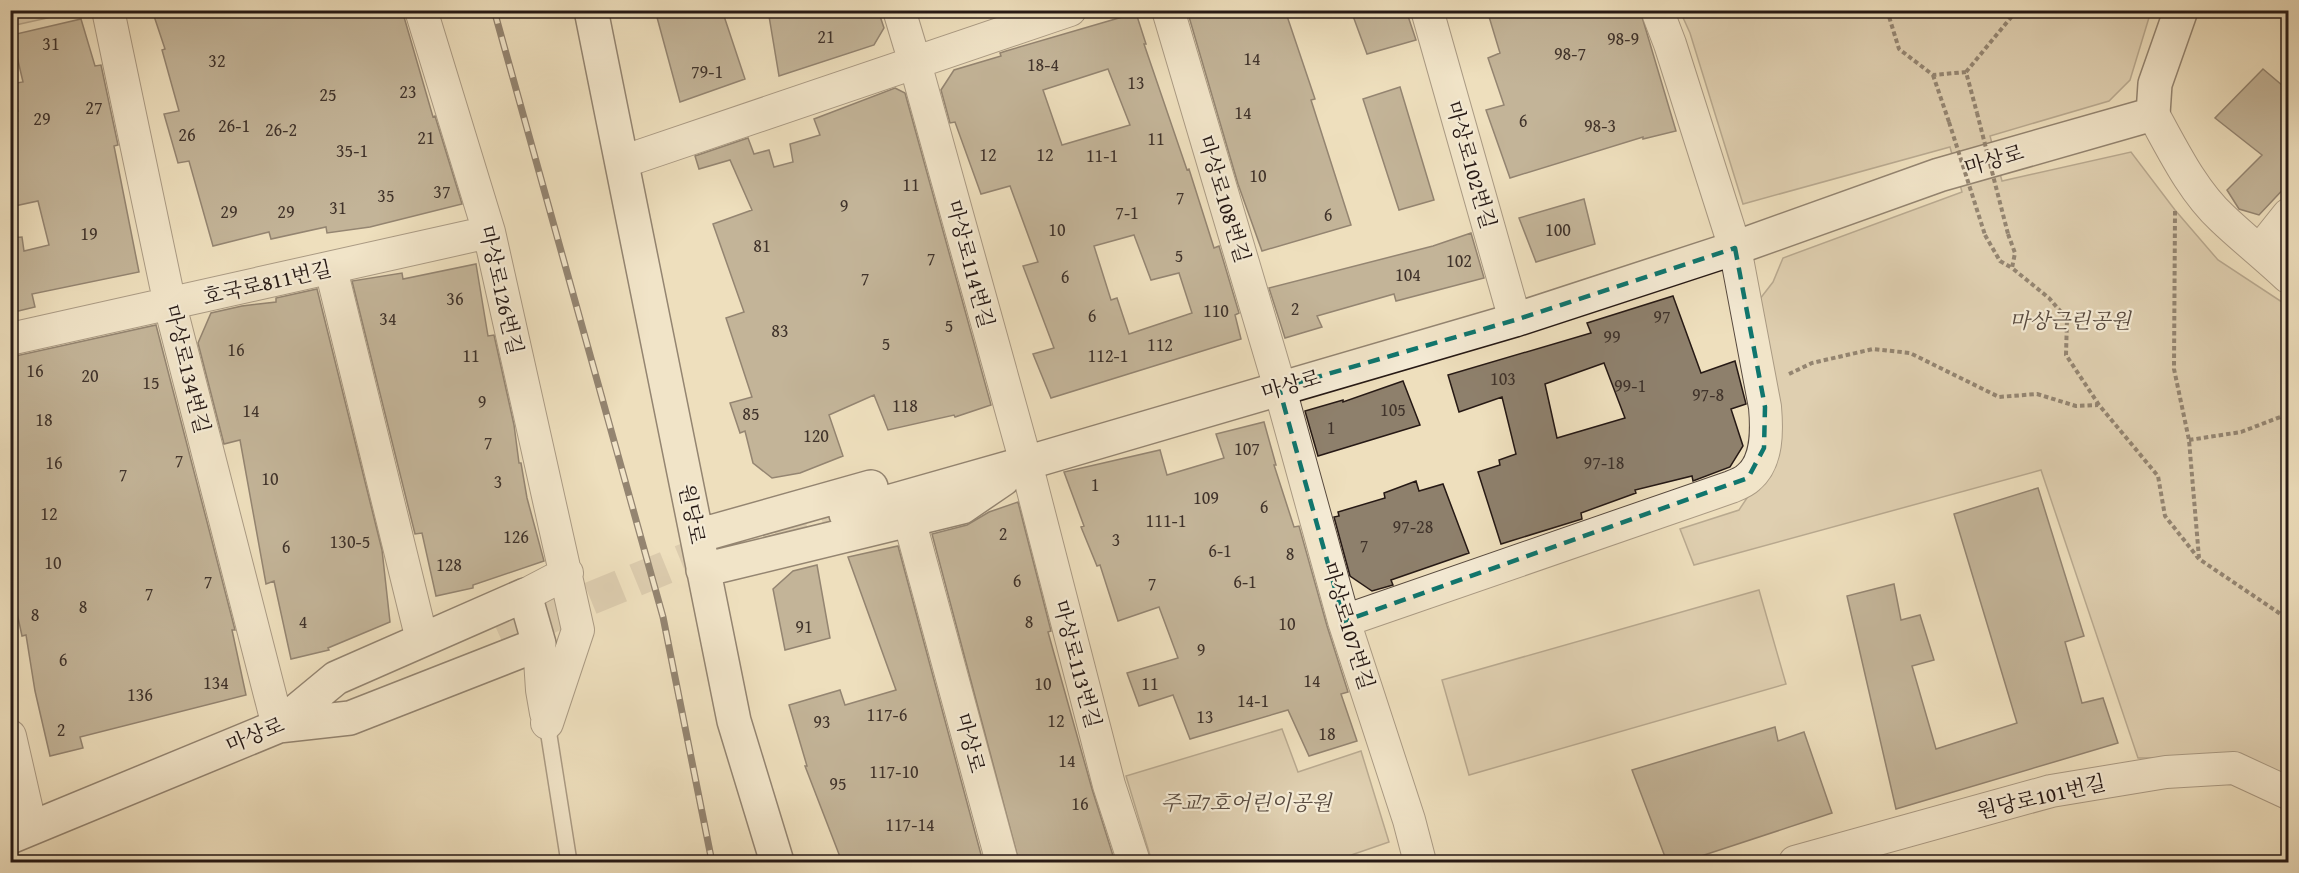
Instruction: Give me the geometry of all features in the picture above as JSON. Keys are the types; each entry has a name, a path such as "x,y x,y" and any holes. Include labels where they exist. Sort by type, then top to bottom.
{"street":[{"name":"마상로134번길","path":"108,10 170,305 278,726"},
{"name":"마상로126번길","path":"421,10 489,232 578,630 547,723"},
{"name":"원당로","path":"591,10 734,721 777,862"},
{"name":"마상로114번길","path":"899,10 1026,464"},
{"path":"622,162 1071,10"},
{"name":"마상로108번길","path":"1168,10 1279,388"},
{"name":"마상로102번길","path":"1427,10 1515,320"},
{"path":"1344,621 1731,487 1748,478 1758,465 1767,431 1765,407 1735,248 1657,10"},
{"path":"2181,10 2155,84 2153,114 2183,170 2221,217 2289,277"},
{"name":"마상로","path":"846,514 1026,464 1515,320 1735,248 1939,175 2153,114"},
{"path":"2260,250 2289,215"},
{"name":"호국로811번길","path":"10,339 489,232"},
{"path":"331,268 422,640"},
{"name":"마상로107번길","path":"1279,388 1344,621 1409,820 1420,862"},
{"path":"703,570 962,507 1026,464"},
{"path":"697,536 951,465 1026,464"},
{"name":"마상로113번길","path":"1026,464 1109,785 1134,862"},
{"name":"마상로","path":"909,519 1002,862"},
{"path":"278,726 336,678 525,595 567,573"},
{"path":"525,595 540,644 542,690 547,723"},
{"name":"마상로","path":"21,832 278,726 501,639"},
{"path":"278,726 350,718 540,644"},
{"path":"10,736 21,832"},
{"name":"원당로101번길","path":"1795,862 2051,791 2166,772 2234,768 2289,793"}],"lane":[{"path":"547,723 569,862"}],"path":[{"path":"1887,10 1899,49 1933,75 1985,235 2000,261 2049,298 2067,319 2066,355 2099,405 2158,476 2165,516 2199,559 2289,619"},
{"path":"1933,75 1966,72 2017,10"},
{"path":"1966,72 2015,253 2012,268"},
{"path":"2175,210 2174,369 2188,440 2199,559"},
{"path":"1787,383 1789,374 1812,363 1873,349 1910,353 1999,397 2037,394 2076,406 2099,405"},
{"path":"2188,440 2241,432 2289,414"}],"highlighted area":[{"path":"1735,248 1765,407 1764,448 1748,478 1344,621 1279,388 1515,320"}],"green space":[{"path":"11,10 79,10 79,11 11,26"},
{"name":"마상근린공원","path":"1680,11 2151,11 2130,80 2109,101 1990,136 2002,181 2131,152 2175,210 2218,260 2288,306 2288,776 2244,758 2138,758 2041,470 1694,565 1680,529 1739,510 1759,480 1756,304 1773,282 1783,258 1962,192 1950,147 1743,204 1690,33"},
{"path":"1759,590 1786,684 1469,775 1442,680"},
{"name":"주교7호어린이공원","path":"1282,729 1298,772 1361,751 1389,842 1331,862 1152,862 1126,776"}],"building":[{"path":"152,10 274,10 274,17 310,10 402,10 433,117 435,116 462,204 370,227 327,233 326,227 271,239 269,232 213,246 189,161 178,163 164,114 179,111 162,50 165,49"},
{"path":"655,10 722,10 745,79 680,102"},
{"path":"768,10 878,10 884,28 874,45 779,76"},
{"path":"1187,10 1285,10 1315,99 1311,100 1351,225 1262,251 1238,184"},
{"path":"1370,10 1406,10 1416,40 1367,54 1353,16"},
{"path":"1487,10 1640,10 1676,131 1643,139 1643,137 1510,178 1486,110 1504,105 1488,58 1500,53"},
{"path":"1136,13 1146,44 1144,44 1187,170 1189,169 1214,248 1219,246 1239,313 1235,315 1241,339 1051,398 1033,354 1054,348 1023,266 1038,262 1010,186 981,194 955,122 950,123 941,90 954,70 1001,56 1000,53","holes":["1108,69 1130,125 1062,145 1043,90","1134,235 1151,280 1179,273 1192,313 1129,334 1117,298 1111,300 1094,246"]},
{"path":"81,19 95,66 101,65 118,145 114,146 139,272 32,294 35,307 10,313 10,238 22,237 24,251 49,245 38,201 10,207 10,112 18,111 10,84 23,82 12,35"},
{"path":"2263,69 2289,91 2289,183 2259,215 2239,209 2227,190 2262,155 2215,118"},
{"path":"1400,87 1434,200 1399,210 1363,99"},
{"path":"895,88 905,93 991,405 955,417 954,415 888,430 874,395 829,415 843,456 800,473 772,478 753,463 745,431 740,433 730,403 752,397 726,318 744,312 713,224 752,210 730,160 699,169 695,156 748,138 754,154 769,150 774,167 793,162 790,144 820,135 814,119"},
{"path":"1584,199 1595,244 1536,262 1519,218"},
{"path":"1471,233 1484,278 1396,301 1394,294 1317,316 1322,327 1285,338 1269,288 1433,246"},
{"path":"476,264 488,336 494,335 514,425 519,463 521,463 527,498 544,561 473,585 473,588 436,596 422,533 415,534 352,281 402,273 403,279"},
{"path":"317,289 382,550 390,622 328,648 329,650 291,659 274,581 266,584 240,440 224,444 198,343 211,313 276,302 276,298"},
{"path":"1673,296 1701,373 1735,361 1746,404 1731,409 1743,446 1730,467 1693,481 1692,476 1635,490 1636,493 1581,513 1582,519 1501,544 1478,472 1500,465 1499,460 1516,454 1502,397 1459,412 1448,375 1591,333 1587,323","holes":["1604,363 1625,418 1557,438 1545,384"]},
{"path":"156,325 235,630 232,630 246,695 80,737 83,748 50,756 35,691 26,635 22,636 10,581 10,381 15,380 11,357"},
{"path":"1403,381 1420,425 1318,456 1305,411 1343,400 1343,402"},
{"path":"1264,422 1276,465 1274,465 1294,527 1299,526 1348,692 1341,694 1357,741 1309,756 1288,710 1190,739 1173,695 1139,706 1127,673 1178,658 1159,607 1118,621 1100,565 1097,566 1081,527 1084,526 1064,472 1160,450 1167,475 1224,458 1216,434"},
{"path":"1416,481 1419,491 1443,484 1469,553 1391,580 1393,585 1372,591 1350,576 1334,517 1339,516 1338,512 1385,498 1384,493"},
{"path":"2038,488 2084,636 2065,642 2082,703 2103,698 2118,743 1896,809 1847,596 1894,584 1901,620 1920,615 1934,660 1912,666 1936,749 2017,723 1954,514"},
{"path":"1018,502 1051,631 1048,632 1115,862 1019,862 932,534 967,525 989,512"},
{"path":"898,546 983,862 842,862 805,766 807,766 789,705 840,690 845,705 896,690 848,557"},
{"path":"817,565 830,638 785,650 773,589 793,571"},
{"path":"1775,727 1778,741 1804,732 1832,813 1683,862 1667,862 1632,770"}],"tunnel":[{"path":"501,639 589,599 692,557 846,514"}],"railway":[{"path":"494,10 663,617 712,862"}]}
